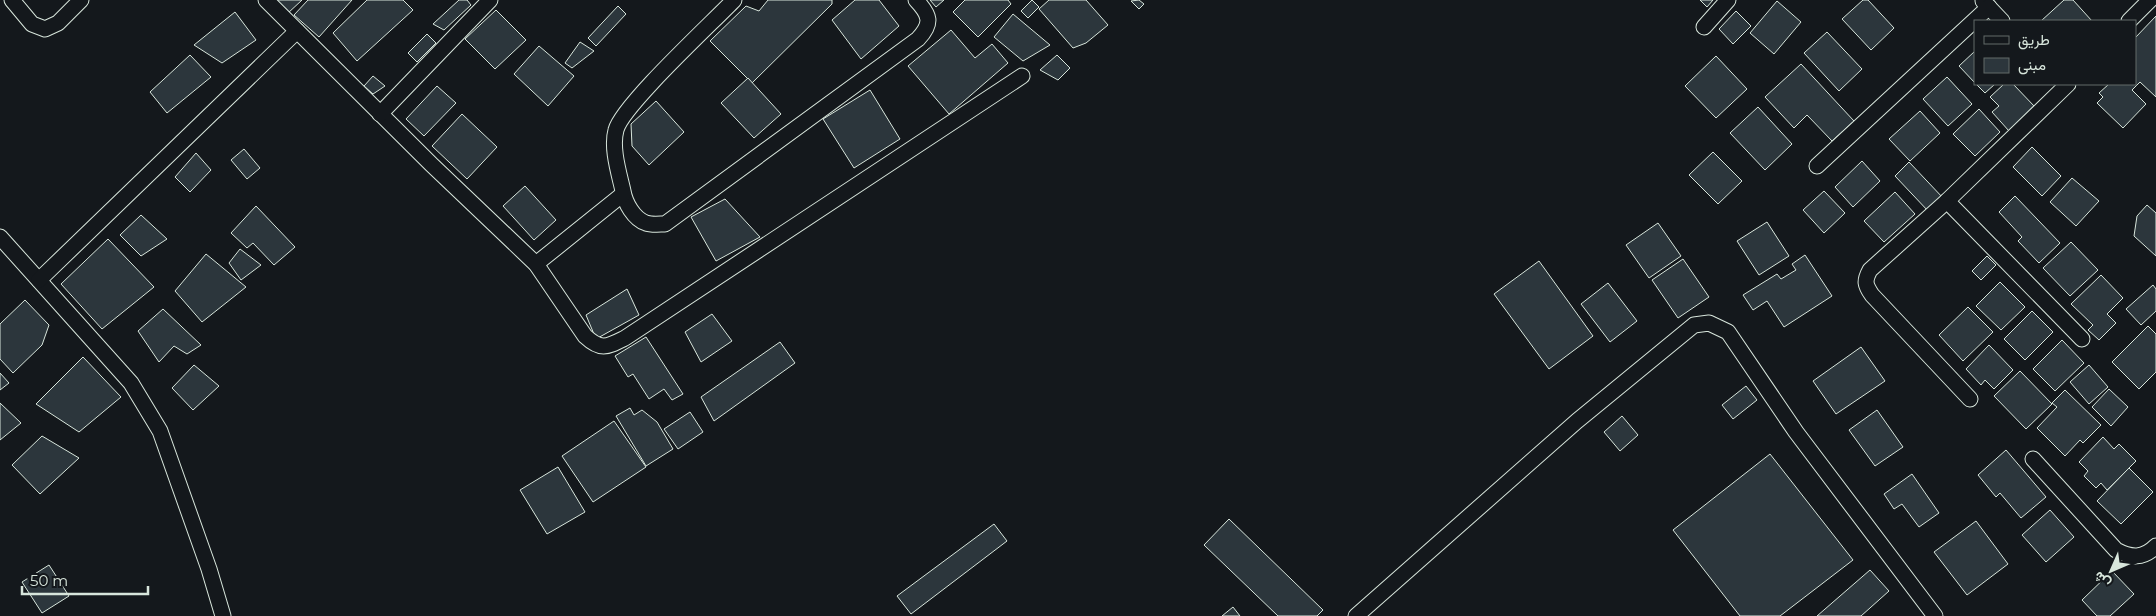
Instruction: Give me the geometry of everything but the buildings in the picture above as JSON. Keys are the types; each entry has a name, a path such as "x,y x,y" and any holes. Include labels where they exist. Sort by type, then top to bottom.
{"street":[{"path":"12,0 32,24 45,29 58,23 81,0"},
{"path":"266,0 380,114 536,264 585,336 594,345 603,347 611,344 1022,76"},
{"path":"380,114 490,0"},
{"path":"734,0 622,117 616,130 615,145 623,194 632,213 647,224 666,224 918,39 927,30 929,20 926,10 916,0"},
{"path":"1704,27 1728,0"},
{"path":"2130,20 2150,0"},
{"path":"1817,166 1985,4 2001,20"},
{"path":"38,280 297,31"},
{"path":"1970,399 1872,295 1866,286 1865,279 1870,270 1947,201 2066,85"},
{"path":"536,264 623,194"},
{"path":"1947,201 2082,339"},
{"path":"0,237 131,383 160,431 209,569 223,616"},
{"path":"1356,616 1585,415 1694,325 1709,323 1728,332 1796,432 1935,616"},
{"path":"2034,459 2116,550 2129,557 2148,555 2156,546"}]}
